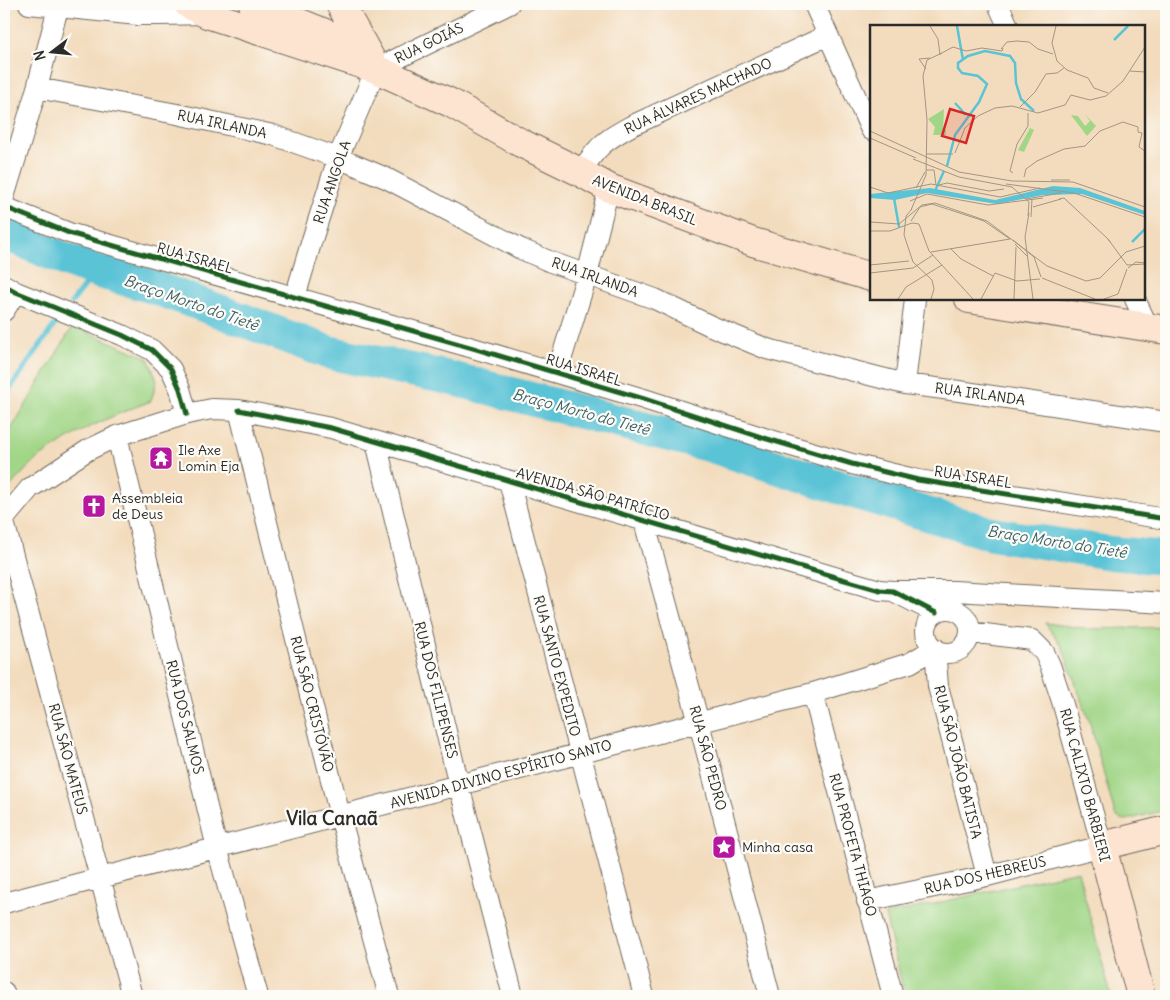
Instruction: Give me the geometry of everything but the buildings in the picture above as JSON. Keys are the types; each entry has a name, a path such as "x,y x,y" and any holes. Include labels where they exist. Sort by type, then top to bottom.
{"main road":[{"name":"AVENIDA BRASIL","path":"253,4 334,37 376,69"},
{"path":"312,27 330,21 337,15 341,5"},
{"path":"341,5 376,69"},
{"name":"AVENIDA BRASIL","path":"198,9 376,69 451,104 521,143 609,188 753,242 870,277"},
{"path":"975,300 1157,328"},
{"path":"1102,846 1166,830"},
{"name":"RUA CALIXTO BARBIERI","path":"1102,846 1141,996"}],"street":[{"path":"29,4 59,5 138,15 160,15 198,9"},
{"name":"RUA GOIÁS","path":"376,69 509,4"},
{"path":"814,4 870,128"},
{"path":"998,4 1008,25"},
{"path":"4,196 11,146 37,88 59,5"},
{"name":"RUA ÁLVARES MACHADO","path":"580,172 604,144 631,126 828,36"},
{"name":"RUA ANGOLA","path":"295,298 338,158 376,69"},
{"name":"RUA IRLANDA","path":"37,88 177,114 273,135 338,158 386,178 521,249 551,262 655,299 711,326 768,350 905,384 1166,422"},
{"path":"557,374 587,275 609,188"},
{"name":"RUA ISRAEL","path":"4,207 69,233 464,346 862,466 918,480 1166,518"},
{"path":"4,312 10,288 122,335 152,350 171,369 180,389 186,414"},
{"path":"905,384 915,300"},
{"path":"1136,300 1157,328"},
{"name":"AVENIDA SÃO PATRÍCIO","path":"4,521 30,488 88,450 117,436 186,414 212,410 239,410 331,428 880,590 893,591 936,613"},
{"name":"RUA SÃO CRISTÓVÃO","path":"239,410 340,816 389,996"},
{"name":"RUA DOS SALMOS","path":"117,436 217,848 258,996"},
{"name":"RUA DOS FILIPENSES","path":"376,442 459,785 514,996"},
{"name":"RUA SANTO EXPEDITO","path":"509,481 644,996"},
{"name":"RUA SÃO MATEUS","path":"4,521 132,996"},
{"name":"RUA SÃO PEDRO","path":"644,521 770,996"},
{"path":"893,591 954,590 1166,603"},
{"path":"949,609 963,615 968,621 970,632 967,643 962,649 948,653 941,652 930,643 926,630 928,623 936,613 949,609"},
{"name":"RUA CALIXTO BARBIERI","path":"970,632 1032,640 1044,652 1062,701 1102,846"},
{"name":"AVENIDA DIVINO ESPÍRITO SANTO","path":"4,903 813,694 910,663 935,648"},
{"name":"RUA SÃO JOÃO BATISTA","path":"935,648 938,686 987,876"},
{"name":"RUA PROFETA THIAGO","path":"813,694 893,996"},
{"name":"RUA DOS HEBREUS","path":"867,901 987,876 1102,846"},
{"path":"4,992 5,996"}],"green space":[{"path":"73,326 148,358 157,380 151,401 106,419 63,442 36,460 4,493 4,441"},
{"path":"1045,623 1091,629 1166,627 1166,810 1126,820 1120,819 1115,815 1090,723 1062,646"},
{"path":"1078,871 1111,996 905,996 885,915"}],"waterway":[{"name":"Braço Morto do Tietê","path":"4,233 71,262 147,285 327,352 454,379 712,446 992,534 1110,553 1166,558"},
{"path":"72,302 96,271"},
{"path":"4,397 56,323"}],"cycle path":[{"path":"4,207 69,233 473,348 852,464 918,480 1166,519"},
{"path":"4,285 16,292 122,335 152,350 171,369 180,389 187,414"},
{"path":"239,410 331,428 845,580 880,590 893,591 936,613"}],"place":[{"name":"Ile Axe Lomin Eja","path":"161,458"},
{"name":"Assembleia de Deus","path":"94,506"},
{"name":"Minha casa","path":"724,847"}],"district":[{"name":"Vila Canaã","path":"332,818"}]}
